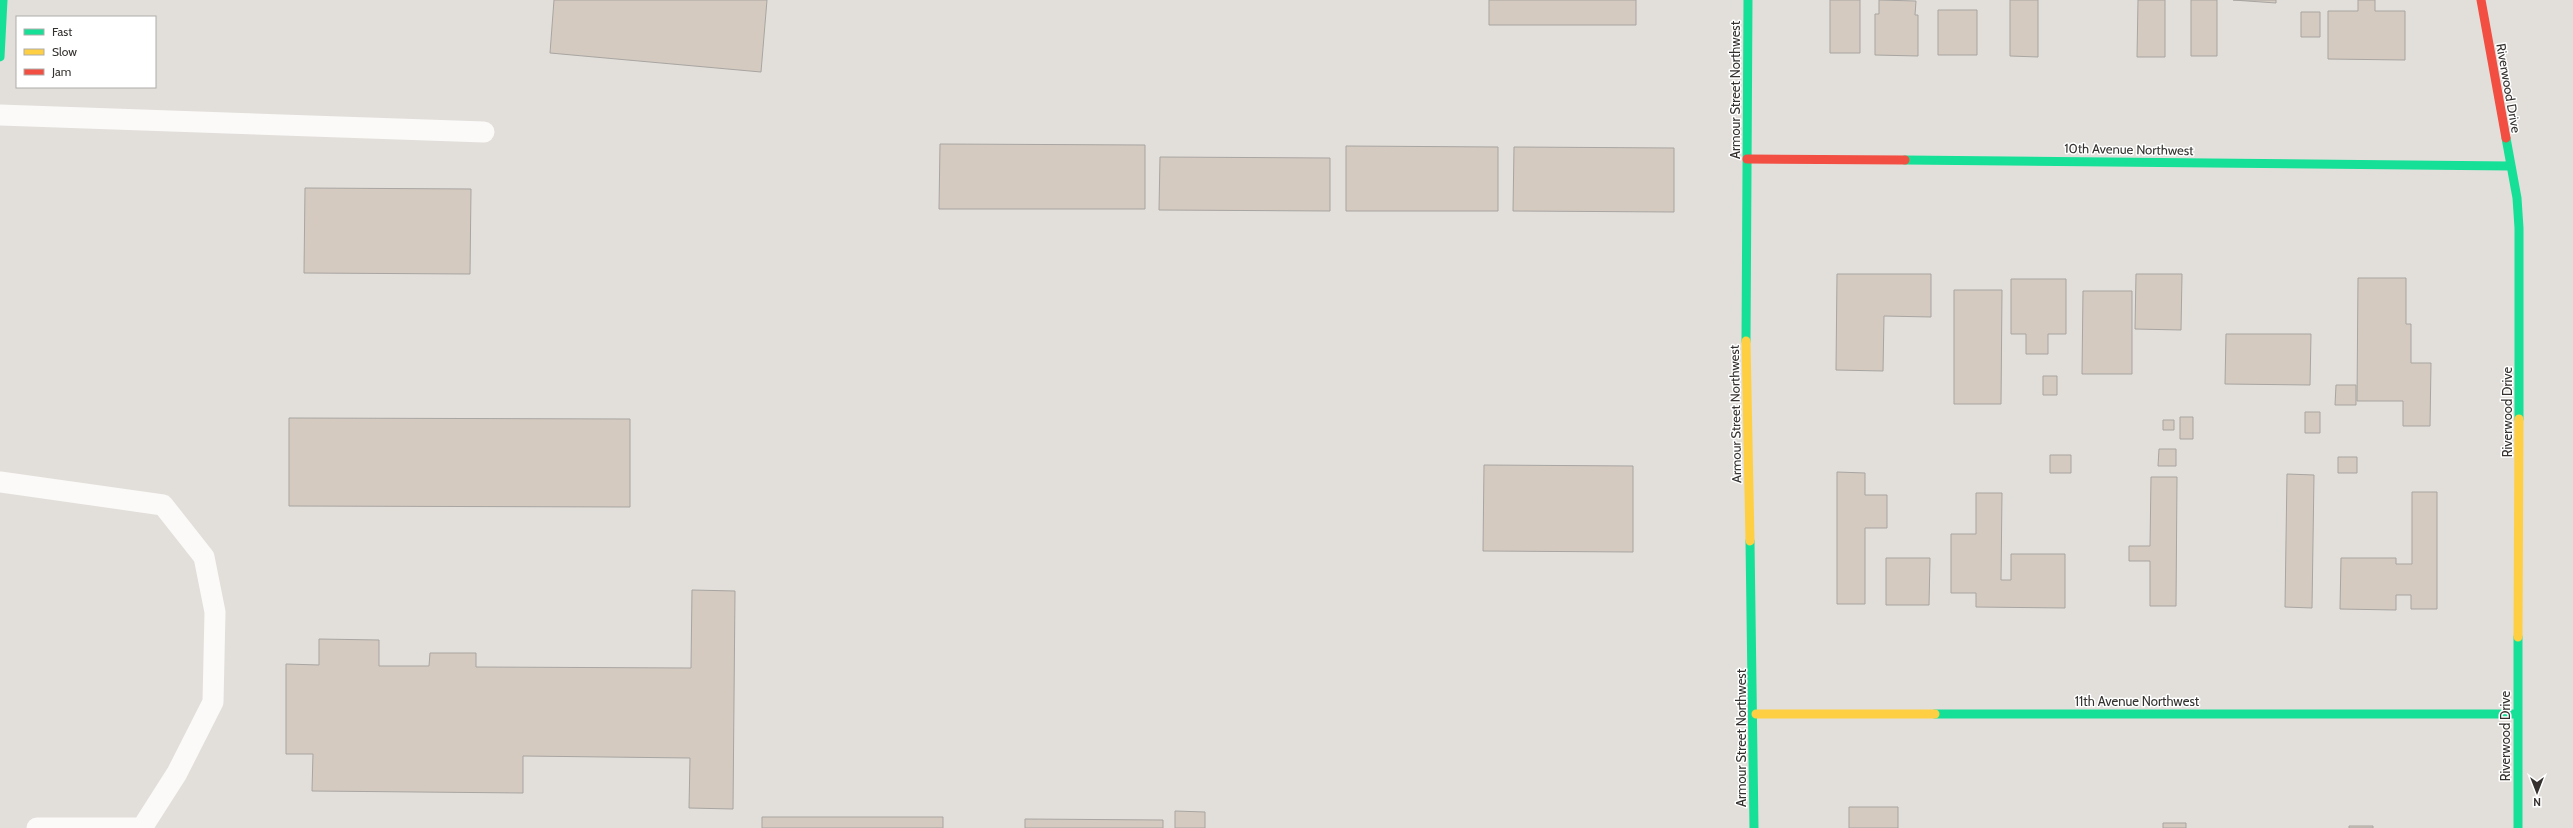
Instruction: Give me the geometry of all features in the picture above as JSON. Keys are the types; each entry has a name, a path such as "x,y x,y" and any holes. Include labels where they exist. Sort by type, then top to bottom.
{"street":[{"path":"0,57 3,0"},
{"name":"Armour Street Northwest","path":"1748,0 1750,93 1747,159 1746,370 1756,714 1754,828"},
{"name":"Riverwood Drive","path":"2481,0 2517,198 2519,228 2518,828"},
{"name":"10th Avenue Northwest","path":"1747,159 2510,166"},
{"name":"11th Avenue Northwest","path":"1756,714 2518,714"}],"lane":[{"path":"0,114 484,132"},
{"path":"0,482 163,505 204,557 215,612 213,702 177,773 142,828 37,828"}],"building":[{"path":"554,0 767,0 761,72 550,53"},
{"path":"1489,0 1636,0 1636,25 1489,25"},
{"path":"1830,0 1860,0 1860,53 1830,53"},
{"path":"1879,0 1916,1 1915,15 1918,15 1918,56 1875,55 1875,14 1879,14"},
{"path":"2010,0 2038,0 2038,57 2010,56"},
{"path":"2138,0 2165,0 2165,57 2137,57"},
{"path":"2191,0 2217,0 2217,56 2191,56"},
{"path":"2233,0 2276,0 2276,3"},
{"path":"2358,0 2375,0 2375,11 2405,11 2405,60 2328,59 2328,11 2358,11"},
{"path":"1938,10 1977,10 1977,55 1938,55"},
{"path":"2301,12 2320,12 2320,37 2301,37"},
{"path":"940,144 1145,145 1145,209 939,209"},
{"path":"1346,146 1498,147 1498,211 1346,211"},
{"path":"1514,147 1674,148 1674,212 1513,211"},
{"path":"1160,157 1330,158 1330,211 1159,210"},
{"path":"305,188 471,189 470,274 304,273"},
{"path":"1837,274 1931,274 1931,317 1884,316 1883,371 1836,370"},
{"path":"2136,274 2182,274 2181,330 2135,329"},
{"path":"2358,278 2406,278 2406,324 2411,324 2411,363 2431,363 2430,426 2403,426 2403,401 2357,401"},
{"path":"2011,279 2066,279 2066,334 2048,334 2048,354 2026,354 2026,334 2011,334"},
{"path":"1954,290 2002,290 2001,404 1954,404"},
{"path":"2083,291 2132,291 2132,374 2082,374"},
{"path":"2226,334 2311,334 2310,385 2225,384"},
{"path":"2043,376 2057,376 2057,395 2043,395"},
{"path":"2336,385 2356,385 2356,405 2335,405"},
{"path":"2305,412 2320,412 2320,433 2305,433"},
{"path":"2180,417 2193,417 2193,439 2180,439"},
{"path":"289,418 630,419 630,507 289,506"},
{"path":"2163,420 2174,420 2174,430 2163,430"},
{"path":"2159,449 2176,449 2176,466 2158,466"},
{"path":"2050,455 2071,455 2071,473 2050,473"},
{"path":"2338,457 2357,457 2357,473 2338,473"},
{"path":"1484,465 1633,466 1633,552 1483,551"},
{"path":"1837,472 1865,473 1865,495 1887,495 1887,528 1865,528 1865,604 1837,604"},
{"path":"2287,474 2314,475 2312,608 2285,607"},
{"path":"2151,477 2177,477 2176,606 2150,606 2150,561 2129,561 2129,546 2150,546"},
{"path":"2412,492 2437,492 2437,609 2411,609 2411,595 2396,595 2396,610 2340,609 2341,558 2396,558 2396,564 2412,564"},
{"path":"1976,493 2002,493 2001,580 2011,580 2011,554 2065,554 2065,608 1976,607 1976,593 1951,593 1951,534 1976,534"},
{"path":"1886,558 1930,558 1929,605 1886,605"},
{"path":"692,590 735,591 733,809 689,808 690,758 523,756 523,793 312,791 313,754 286,754 286,664 319,665 319,639 379,640 379,666 429,666 430,653 476,653 476,667 691,668"},
{"path":"1849,807 1898,807 1898,828 1849,828"},
{"path":"1175,811 1205,812 1205,828 1175,828"},
{"path":"762,817 943,817 943,828 762,828"},
{"path":"1025,819 1163,820 1163,828 1025,828"},
{"path":"2163,823 2186,823 2186,828 2163,828"},
{"path":"2349,826 2373,826 2373,828 2349,828"}],"traffic: fast":[{"path":"0,57 3,0"},
{"path":"1746,341 1748,0"},
{"path":"2506,138 2517,198 2519,228 2519,419"},
{"path":"1905,160 2510,166"},
{"path":"1750,541 1754,828"},
{"path":"2518,637 2518,828"},
{"path":"1935,714 2518,714"}],"traffic: slow":[{"path":"1746,341 1750,541"},
{"path":"2518,637 2519,419"},
{"path":"1756,714 1935,714"}],"traffic: jam":[{"path":"2481,0 2506,138"},
{"path":"1747,159 1905,160"}]}
